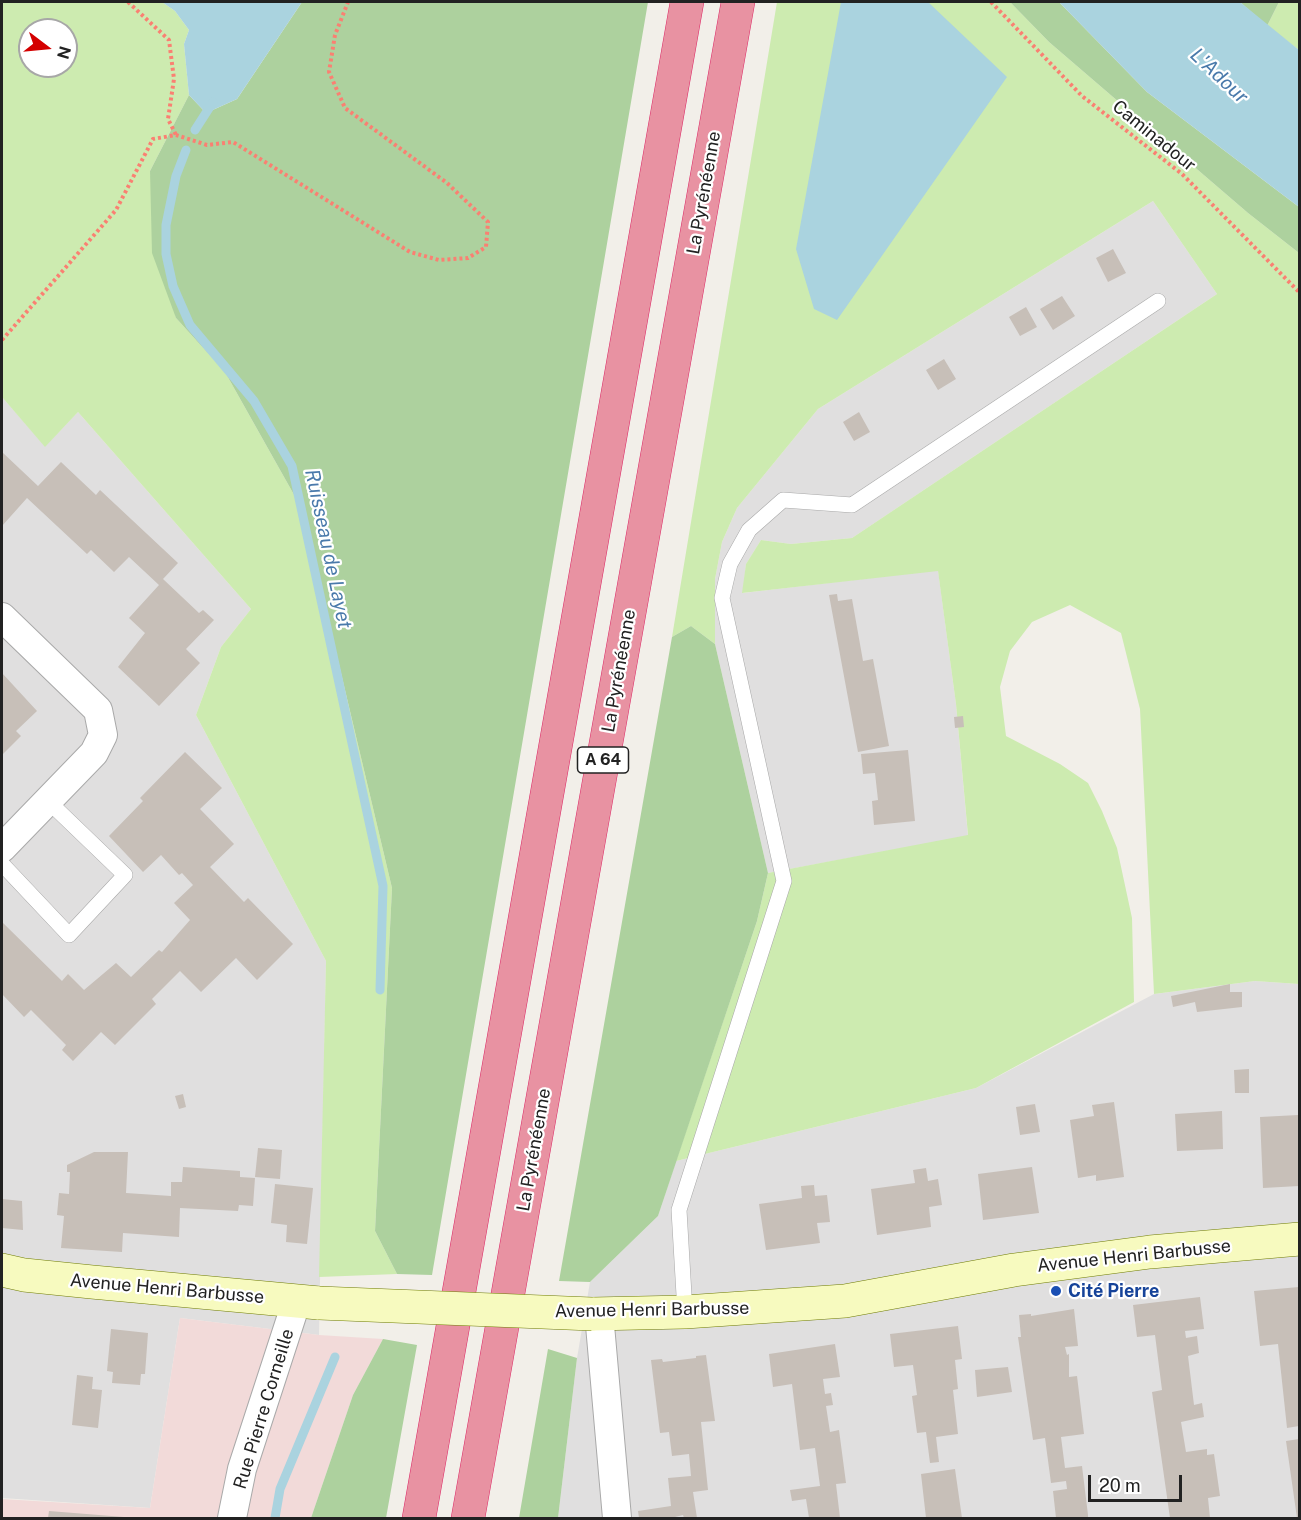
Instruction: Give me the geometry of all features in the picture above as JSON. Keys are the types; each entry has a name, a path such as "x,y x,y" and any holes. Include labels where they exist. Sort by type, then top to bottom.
{"highway":[{"name":"A 64","path":"419,1518 687,2"},
{"name":"La Pyrénéenne","path":"468,1518 738,2"}],"main road":[{"name":"Avenue Henri Barbusse","path":"2,1270 92,1282 308,1302 595,1314 685,1312 844,1301 1014,1270 1150,1252 1299,1239"}],"street":[{"path":"2,617 98,710 103,735 94,753 2,848"},
{"name":"Rue Pierre Corneille","path":"232,1518 242,1469 308,1302"},
{"path":"595,1314 618,1518"}],"lane":[{"path":"685,1312 679,1210 784,881 722,598 730,564 749,530 783,500 852,505 1158,301"},
{"path":"2,864 69,935 125,875 48,801"}],"path":[{"path":"128,2 169,40 174,79 168,119 176,135"},
{"path":"2,340 116,210 153,139 176,135 207,145 233,142 410,252 439,260 468,258 486,247 488,222 447,183 345,108 329,72 335,35 348,2"},
{"name":"Caminadour","path":"991,2 1082,96 1182,174 1299,293"}],"shaded area":[{"path":"1153,201 1217,294 852,538 791,544 761,540 746,564 743,593 938,570 956,704 968,836 768,873 715,644 715,579 722,542 737,508 818,409"},
{"path":"2,397 45,446 78,412 251,609 221,647 196,715 326,961 319,1335 180,1318 150,1508 2,1498"},
{"path":"1255,981 1299,984 1299,1518 558,1518 577,1358 590,1282 658,1216 676,1161 976,1088 1154,994"},
{"path":"180,1318 319,1335 383,1339 353,1395 311,1518 2,1518 2,1499 150,1508"}],"green space":[{"path":"2,2 162,2 175,11 189,30 184,44 189,95 150,171 176,318 225,372 302,509 392,888 375,1231 397,1274 319,1277 326,961 196,715 221,647 251,609 78,412 45,447 2,397"},
{"path":"302,2 648,2 432,1275 397,1274 375,1231 392,888 302,509 225,372 176,318 152,253 150,171 189,95 206,113 237,99"},
{"path":"777,2 1010,2 1049,42 1248,213 1299,253 1299,984 1255,981 1154,994 1140,709 1121,633 1070,605 1032,622 1010,651 1000,687 1006,736 1060,764 1088,783 1102,811 1117,848 1132,918 1134,1002 976,1088 676,1161 757,921 768,873 968,835 956,704 938,571 742,593 746,564 761,540 791,544 852,538 1217,294 1153,201 818,409 737,508 722,542 715,579 715,644 691,626 672,637"},
{"path":"1010,2 1059,2 1147,92 1299,207 1299,253 1248,213 1049,42"},
{"path":"1240,2 1279,2 1267,26"},
{"path":"1279,2 1299,2 1299,50 1267,26"},
{"path":"691,626 715,644 768,873 757,921 658,1216 590,1282 559,1281 672,637"},
{"path":"383,1339 417,1345 386,1518 311,1518 353,1395"},
{"path":"548,1349 577,1358 558,1518 519,1518"}],"water":[{"path":"162,2 302,2 237,99 206,113 189,95 184,44 189,30 175,11"},
{"path":"841,2 928,2 1007,77 837,320 814,309 796,249"},
{"name":"L'Adour","path":"1059,2 1240,2 1299,50 1299,207 1147,92"}],"building":[{"path":"1113,249 1126,273 1108,282 1096,258"},
{"path":"1062,296 1075,316 1053,330 1040,309"},
{"path":"1026,307 1037,327 1020,336 1009,317"},
{"path":"944,359 956,379 938,390 926,370"},
{"path":"859,412 870,432 854,441 843,422"},
{"path":"2,452 38,486 61,462 96,495 100,490 178,563 163,579 199,613 203,610 214,620 186,649 200,663 159,706 118,667 145,633 129,618 159,585 129,557 114,572 91,550 87,554 27,498 2,526"},
{"path":"837,594 838,601 852,599 863,661 873,659 889,746 858,752 829,595"},
{"path":"2,673 37,711 16,731 21,736 2,755"},
{"path":"963,716 964,727 955,728 954,717"},
{"path":"908,750 915,821 874,825 872,801 878,800 875,773 863,774 861,754"},
{"path":"185,752 222,788 200,809 234,844 210,867 244,902 248,898 293,944 257,980 236,958 201,992 180,971 152,999 156,1004 115,1045 101,1032 73,1061 62,1050 66,1045 31,1010 24,1017 2,994 2,922 62,981 68,974 84,990 116,963 131,977 159,950 162,952 190,920 174,903 193,885 182,873 179,875 161,855 143,872 109,836 143,801 140,798"},
{"path":"1230,984 1230,992 1242,992 1242,1007 1197,1012 1195,1002 1173,1007 1171,996"},
{"path":"1249,1069 1249,1093 1235,1093 1234,1070"},
{"path":"183,1094 186,1107 179,1109 175,1096"},
{"path":"1114,1102 1124,1177 1096,1181 1096,1175 1078,1178 1070,1120 1094,1116 1092,1105"},
{"path":"1035,1104 1040,1132 1020,1135 1016,1107"},
{"path":"1222,1111 1223,1149 1177,1151 1175,1114"},
{"path":"1298,1115 1299,1186 1263,1188 1260,1117"},
{"path":"258,1148 282,1150 280,1179 255,1177"},
{"path":"94,1152 128,1152 126,1193 171,1196 171,1182 182,1182 183,1167 240,1171 240,1177 255,1178 253,1206 239,1205 238,1211 180,1208 179,1237 123,1233 122,1252 61,1248 64,1216 57,1215 59,1193 69,1194 70,1172 67,1172 67,1165"},
{"path":"1032,1167 1039,1213 983,1220 978,1174"},
{"path":"926,1168 928,1181 938,1179 942,1205 929,1207 931,1227 877,1235 871,1189 915,1183 913,1170"},
{"path":"275,1184 313,1188 307,1244 286,1242 287,1225 271,1223"},
{"path":"814,1185 815,1196 827,1195 830,1222 817,1223 820,1243 766,1250 759,1204 802,1198 801,1186"},
{"path":"2,1199 22,1201 23,1230 2,1228"},
{"path":"1299,1287 1299,1426 1287,1428 1278,1344 1260,1346 1254,1291"},
{"path":"1200,1297 1204,1329 1185,1331 1186,1338 1197,1336 1199,1353 1188,1356 1194,1405 1202,1403 1204,1417 1181,1422 1186,1452 1207,1449 1207,1455 1214,1454 1220,1496 1208,1498 1210,1518 1170,1518 1152,1392 1162,1390 1155,1335 1137,1337 1133,1305"},
{"path":"1074,1309 1078,1346 1065,1347 1067,1355 1069,1354 1069,1377 1077,1376 1084,1434 1061,1437 1065,1468 1082,1466 1088,1518 1056,1518 1053,1491 1067,1489 1066,1481 1051,1483 1045,1438 1033,1440 1018,1337 1021,1337 1019,1315 1031,1314 1031,1316"},
{"path":"958,1326 962,1359 955,1360 958,1389 953,1390 958,1434 936,1437 939,1462 930,1463 926,1432 917,1433 912,1396 917,1395 913,1365 894,1367 890,1334"},
{"path":"111,1329 148,1333 145,1374 141,1374 140,1385 112,1383 113,1372 107,1371"},
{"path":"835,1344 840,1377 823,1379 825,1394 831,1393 833,1405 826,1406 830,1432 839,1430 846,1483 836,1484 840,1518 809,1518 806,1499 792,1501 790,1490 820,1486 815,1448 800,1450 792,1384 773,1387 769,1354"},
{"path":"706,1355 715,1421 701,1422 708,1490 693,1492 697,1518 684,1518 683,1515 671,1518 639,1518 638,1511 671,1506 668,1478 691,1476 689,1454 672,1456 669,1432 660,1433 651,1360 662,1359 663,1362"},
{"path":"1008,1367 1012,1392 977,1397 975,1370"},
{"path":"77,1375 93,1377 92,1389 102,1390 98,1428 72,1425"},
{"path":"1299,1439 1299,1518 1297,1518 1286,1441"},
{"path":"955,1469 962,1518 926,1518 921,1474"},
{"path":"49,1511 124,1517 124,1518 48,1518"}],"waterway":[{"name":"Ruisseau de Layet","path":"195,130 213,102"},
{"name":"Ruisseau de Layet","path":"186,150 176,176 166,225 166,254 173,286 190,325 254,401 292,466 383,886 380,990"},
{"name":"Ruisseau de Layet","path":"275,1518 280,1489 335,1357"}],"place":[{"name":"Cité Pierre","path":"1056,1291"}]}
